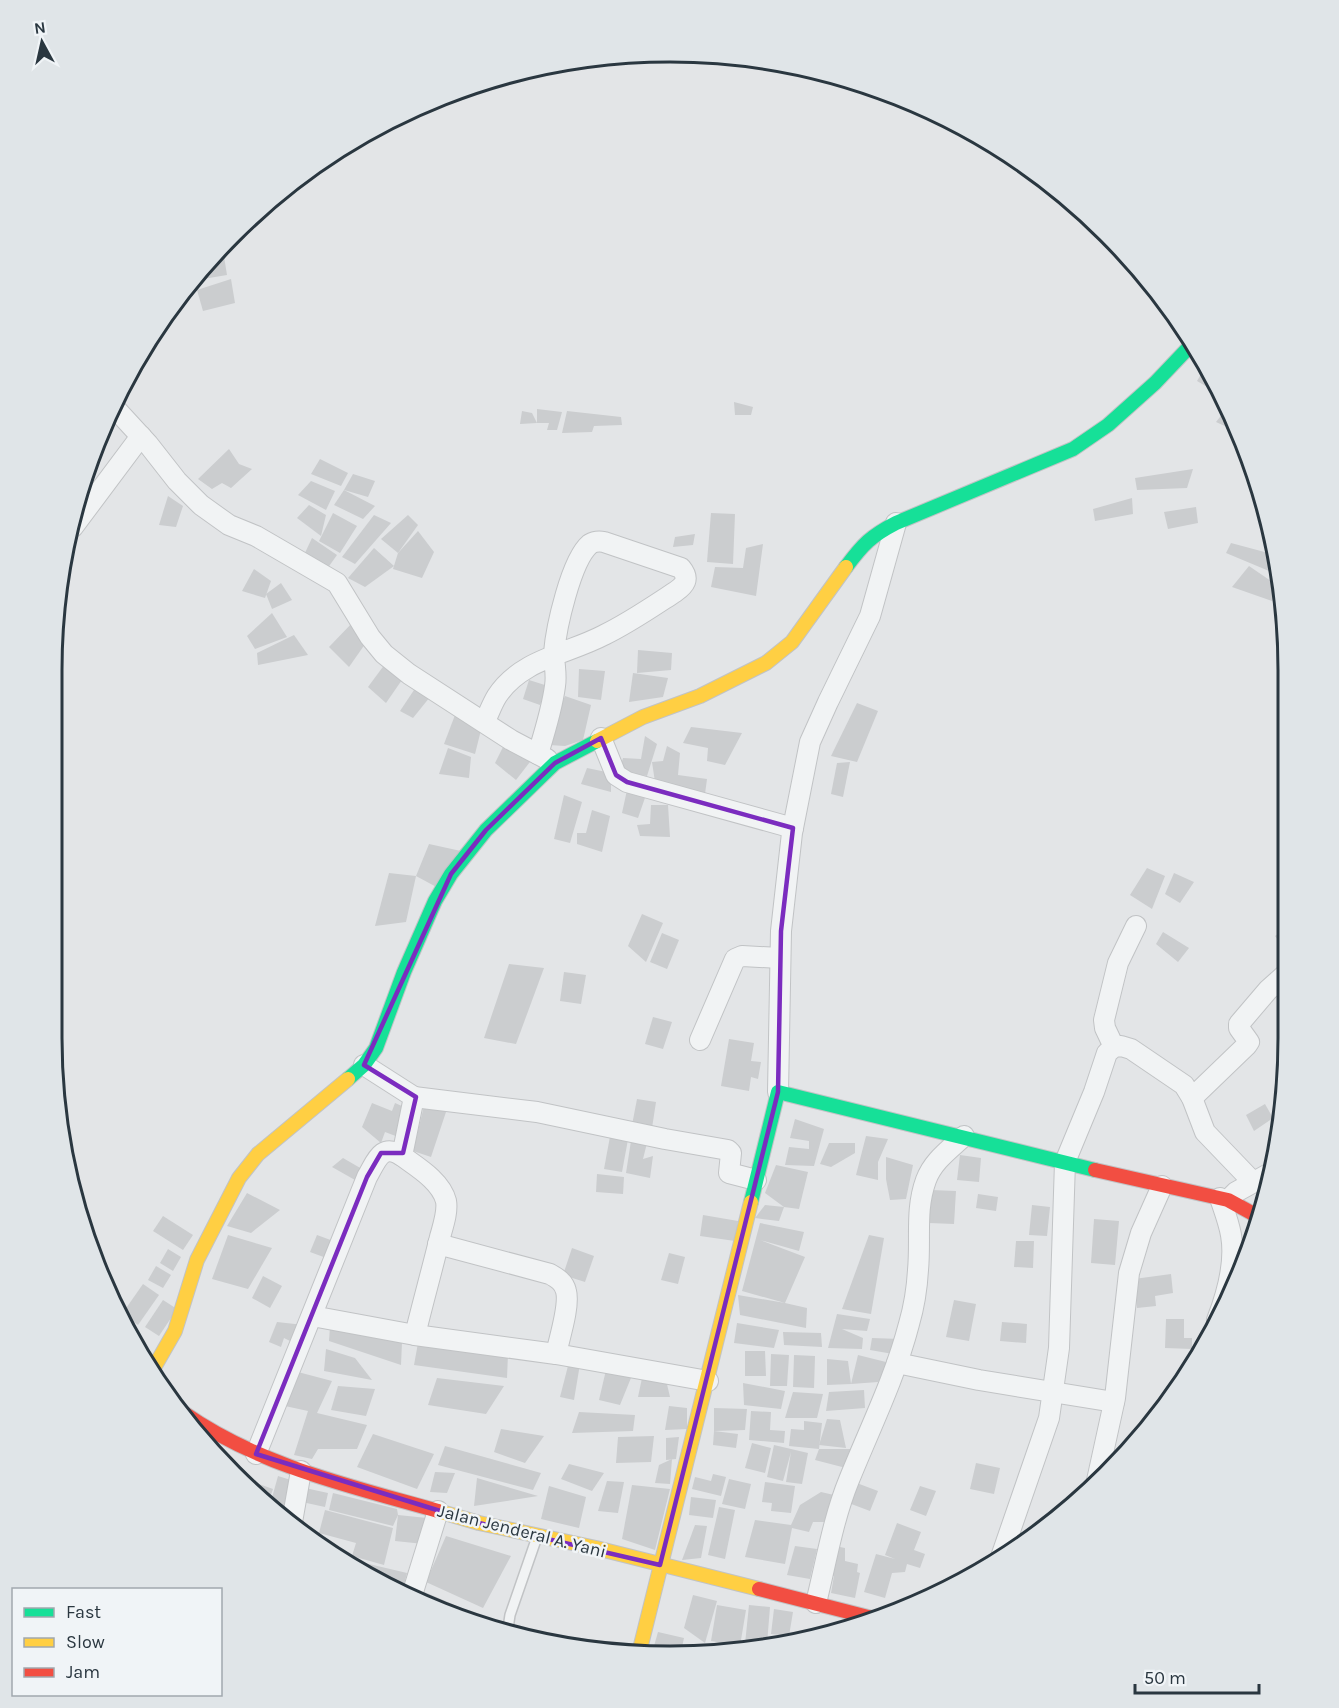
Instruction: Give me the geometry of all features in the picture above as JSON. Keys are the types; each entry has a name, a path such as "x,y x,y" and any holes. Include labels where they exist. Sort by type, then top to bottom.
{"main road":[{"path":"156,1364 175,1331 201,1250 239,1178 258,1154 364,1065 376,1048 404,972 435,901 451,874 546,758 601,738 643,717 700,696 766,663 792,642 862,545 877,533 1073,449 1108,425 1187,352"},
{"path":"641,1645 778,1092 1162,1186 1237,1191 1253,1210"},
{"name":"Jalan Jenderal A. Yani","path":"199,1423 256,1454 301,1472 479,1523 861,1615"}],"street":[{"path":"119,412 141,436 177,482 201,505 229,525 256,536 337,583 370,637 384,654 409,674 512,740 546,758 549,715 556,684 554,654 565,597 579,562 591,544 604,542 676,566 685,572 684,585 657,604 605,635 554,654 531,667 497,696 485,722"},
{"path":"81,516 141,436"},
{"path":"778,1092 781,931 793,828 810,742 870,616 896,523"},
{"path":"601,738 616,775 627,782 739,815 793,828"},
{"path":"1114,1047 1105,1028 1104,1020 1118,963 1136,926"},
{"path":"700,1040 735,959 742,956 780,958"},
{"path":"1192,1098 1247,1045 1249,1042 1239,1028 1239,1024 1278,981"},
{"path":"1005,1545 1049,1418 1059,1348 1065,1162 1094,1092 1107,1053 1114,1047 1121,1046 1131,1049 1184,1085 1192,1098 1205,1132 1237,1191 1229,1276"},
{"path":"364,1065 414,1096 537,1112 728,1150 731,1153 729,1173 756,1180"},
{"path":"402,1156 414,1096"},
{"path":"816,1603 848,1482 897,1363 910,1320 918,1270 918,1217 924,1184 930,1169 940,1157 964,1137"},
{"path":"256,1454 367,1177 381,1153 388,1150 402,1156 422,1170 441,1189 446,1201 446,1211 415,1335"},
{"path":"1237,1191 1261,1178"},
{"path":"1100,1467 1121,1357 1129,1273 1142,1233 1162,1186"},
{"path":"438,1244 550,1274 559,1279 567,1292 567,1303 556,1354"},
{"path":"312,1316 415,1335 556,1354 708,1381"},
{"path":"897,1363 979,1380 1114,1402"},
{"path":"293,1516 301,1472"},
{"path":"414,1590 438,1511"}],"lane":[{"path":"509,1625 537,1536"}],"highlighted area":[{"path":"601,738 616,775 627,782 793,828 781,931 778,1092 660,1565 479,1523 256,1454 367,1177 381,1153 403,1153 416,1097 364,1065 451,874 486,830 555,763"}],"building":[{"path":"224,257 227,275 204,279"},
{"path":"231,279 235,303 203,311 197,290"},
{"path":"1201,375 1207,387 1197,381"},
{"path":"734,402 753,407 751,415 735,415"},
{"path":"537,409 562,412 557,430 547,430 549,423 537,423"},
{"path":"522,411 532,413 537,423 520,424"},
{"path":"567,411 621,417 622,425 594,426 592,432 562,433"},
{"path":"1221,415 1226,427 1216,422"},
{"path":"229,449 239,464 252,469 231,488 222,483 212,489 198,479"},
{"path":"320,459 348,473 341,486 311,474"},
{"path":"1193,469 1187,488 1137,490 1135,478"},
{"path":"353,474 375,481 368,497 344,490"},
{"path":"311,481 335,491 326,510 298,495"},
{"path":"344,490 375,506 363,519 334,505"},
{"path":"168,496 183,506 176,527 159,525"},
{"path":"1132,498 1133,514 1095,521 1093,509"},
{"path":"309,505 326,515 321,536 297,518"},
{"path":"1196,507 1198,523 1168,529 1164,512"},
{"path":"333,513 357,526 340,553 319,541"},
{"path":"711,513 735,514 733,564 707,562"},
{"path":"374,515 391,523 355,564 342,557"},
{"path":"408,515 418,525 398,553 381,539"},
{"path":"418,531 434,552 422,578 393,569 398,553"},
{"path":"695,534 693,545 673,547 675,537"},
{"path":"312,538 337,555 327,569 304,555"},
{"path":"1231,543 1266,552 1269,571 1226,553"},
{"path":"763,544 756,596 711,587 715,567 743,568 746,548"},
{"path":"374,548 394,566 365,587 348,578"},
{"path":"1249,566 1271,581 1273,600 1272,601 1232,587"},
{"path":"254,569 271,581 265,598 242,591"},
{"path":"281,583 292,600 272,609 266,594"},
{"path":"272,613 287,637 255,649 247,636"},
{"path":"354,621 370,637 349,667 329,647"},
{"path":"294,635 308,655 258,665 257,653"},
{"path":"638,650 672,653 671,670 637,673"},
{"path":"385,664 404,677 386,703 368,687"},
{"path":"579,669 605,671 601,700 578,697"},
{"path":"633,673 668,678 663,697 629,702"},
{"path":"529,680 548,686 540,705 523,699"},
{"path":"416,687 430,697 413,718 400,711"},
{"path":"565,696 591,705 583,740 565,746 549,745 555,720"},
{"path":"857,703 878,711 857,762 831,756"},
{"path":"455,715 481,730 475,754 444,744"},
{"path":"691,727 742,733 725,765 707,761 708,748 683,743"},
{"path":"645,736 657,744 647,776 619,771 623,758 641,759"},
{"path":"504,745 533,758 516,780 495,763"},
{"path":"667,746 680,753 678,775 707,779 705,794 655,782 652,762 663,761"},
{"path":"448,748 471,757 469,778 439,774"},
{"path":"850,762 843,797 831,794 837,763"},
{"path":"587,768 611,773 611,792 581,784"},
{"path":"627,790 647,792 638,818 622,813"},
{"path":"564,795 582,802 570,843 554,839"},
{"path":"651,805 668,805 670,837 640,836 637,825 650,824"},
{"path":"592,810 610,816 602,852 577,844 577,833 586,833"},
{"path":"429,844 461,851 442,890 416,876"},
{"path":"1147,868 1165,876 1152,909 1130,895"},
{"path":"389,873 416,876 406,922 375,926"},
{"path":"1174,873 1194,882 1180,903 1165,894"},
{"path":"642,914 663,923 646,962 628,946"},
{"path":"1163,932 1189,948 1178,962 1156,944"},
{"path":"662,933 679,940 667,969 650,962"},
{"path":"509,964 544,968 516,1044 484,1038"},
{"path":"564,972 586,975 581,1004 560,1001"},
{"path":"1278,984 1278,998 1272,989"},
{"path":"653,1017 672,1022 663,1049 645,1044"},
{"path":"729,1039 754,1043 751,1061 761,1062 758,1079 751,1077 749,1091 721,1086"},
{"path":"637,1099 656,1102 652,1128 632,1125"},
{"path":"425,1102 449,1103 431,1157 413,1151"},
{"path":"372,1103 392,1111 395,1103 413,1111 401,1138 385,1132 381,1143 362,1127"},
{"path":"1265,1104 1272,1117 1254,1131 1246,1115"},
{"path":"795,1119 824,1129 814,1166 785,1165 789,1147 809,1149 809,1141 790,1138"},
{"path":"611,1131 629,1134 622,1172 604,1169"},
{"path":"866,1136 888,1139 878,1162 878,1180 856,1175"},
{"path":"648,1139 643,1159 653,1156 650,1178 626,1173 631,1141"},
{"path":"829,1143 855,1143 855,1153 831,1167 820,1164"},
{"path":"960,1155 981,1158 979,1182 957,1180"},
{"path":"886,1157 913,1165 906,1199 890,1200 886,1179"},
{"path":"343,1158 362,1169 355,1180 332,1167"},
{"path":"776,1165 808,1172 799,1209 784,1207 765,1193"},
{"path":"597,1174 624,1177 623,1194 596,1192"},
{"path":"931,1190 956,1191 954,1224 929,1223"},
{"path":"247,1193 280,1210 251,1233 227,1226"},
{"path":"978,1194 998,1197 996,1211 976,1208"},
{"path":"765,1205 784,1207 779,1221 755,1218"},
{"path":"1032,1205 1050,1207 1047,1236 1029,1235"},
{"path":"703,1215 738,1221 735,1241 700,1236"},
{"path":"163,1216 193,1235 183,1250 153,1231"},
{"path":"1094,1219 1119,1221 1115,1265 1091,1263"},
{"path":"760,1223 804,1232 799,1251 760,1240 805,1257 785,1303 742,1291"},
{"path":"228,1235 272,1248 248,1289 212,1279"},
{"path":"317,1235 336,1242 329,1259 310,1252"},
{"path":"869,1235 884,1238 871,1314 842,1309"},
{"path":"1016,1241 1034,1241 1033,1268 1014,1267"},
{"path":"572,1248 594,1256 585,1282 563,1275"},
{"path":"168,1249 181,1257 173,1271 160,1263"},
{"path":"669,1253 685,1257 678,1284 661,1280"},
{"path":"156,1266 171,1275 163,1288 148,1280"},
{"path":"1171,1274 1173,1293 1155,1296 1156,1306 1137,1308 1134,1279"},
{"path":"263,1276 282,1286 270,1308 252,1298"},
{"path":"143,1284 159,1295 138,1325 131,1320 125,1309"},
{"path":"738,1295 807,1308 806,1328 740,1315"},
{"path":"163,1300 177,1309 159,1336 145,1327"},
{"path":"954,1300 976,1304 969,1341 946,1337"},
{"path":"837,1314 870,1319 867,1331 842,1329 863,1338 862,1349 828,1348"},
{"path":"1166,1319 1184,1319 1184,1338 1192,1338 1192,1349 1165,1348"},
{"path":"277,1322 304,1325 296,1344 284,1338 281,1347 269,1342"},
{"path":"1002,1322 1027,1324 1026,1343 1000,1341"},
{"path":"737,1323 779,1330 774,1348 734,1343"},
{"path":"330,1327 402,1342 401,1365 329,1341"},
{"path":"783,1332 821,1333 822,1347 784,1345"},
{"path":"872,1338 900,1339 893,1354 870,1350"},
{"path":"418,1343 508,1354 507,1378 414,1365"},
{"path":"326,1349 355,1358 372,1380 324,1371"},
{"path":"745,1351 765,1351 766,1376 745,1376"},
{"path":"771,1354 789,1355 787,1386 770,1386"},
{"path":"794,1355 815,1356 814,1388 793,1387"},
{"path":"858,1355 890,1363 878,1382 851,1384"},
{"path":"581,1358 574,1400 560,1397 569,1362"},
{"path":"827,1359 848,1361 851,1384 827,1385"},
{"path":"635,1368 620,1405 599,1400 606,1370"},
{"path":"298,1372 332,1381 317,1413 367,1425 357,1449 318,1449 312,1459 294,1455 308,1411 285,1406"},
{"path":"437,1378 504,1386 486,1414 428,1405"},
{"path":"642,1378 666,1380 670,1397 638,1397"},
{"path":"743,1383 785,1391 781,1409 744,1405"},
{"path":"338,1386 375,1389 366,1416 331,1410"},
{"path":"864,1390 865,1408 826,1411 829,1392"},
{"path":"793,1392 823,1394 817,1418 785,1418"},
{"path":"669,1406 687,1408 687,1429 665,1430"},
{"path":"714,1408 747,1409 745,1430 714,1431"},
{"path":"751,1411 771,1412 770,1430 785,1431 784,1443 749,1440"},
{"path":"579,1412 635,1415 633,1431 572,1433"},
{"path":"827,1419 840,1420 846,1448 819,1445"},
{"path":"804,1421 822,1423 819,1449 789,1446 791,1429 804,1430"},
{"path":"501,1429 544,1436 525,1463 494,1452"},
{"path":"714,1431 738,1434 736,1448 713,1445"},
{"path":"373,1434 434,1454 417,1489 357,1467"},
{"path":"654,1436 651,1462 616,1463 618,1437"},
{"path":"679,1437 676,1459 666,1460 666,1438"},
{"path":"752,1443 771,1448 765,1473 745,1468"},
{"path":"774,1445 808,1453 802,1484 786,1482 791,1452 783,1481 767,1477"},
{"path":"445,1446 541,1473 533,1490 438,1465"},
{"path":"819,1449 855,1449 846,1468 815,1460"},
{"path":"672,1459 670,1484 655,1483 659,1465"},
{"path":"976,1463 1000,1468 994,1494 970,1489"},
{"path":"569,1464 604,1473 592,1491 561,1479"},
{"path":"435,1472 455,1473 447,1493 430,1492"},
{"path":"713,1474 726,1477 721,1496 692,1489 695,1477 711,1481"},
{"path":"278,1476 297,1482 288,1512 272,1498"},
{"path":"477,1478 538,1496 474,1506"},
{"path":"729,1479 751,1484 745,1509 722,1504"},
{"path":"607,1481 624,1482 618,1513 598,1511"},
{"path":"765,1482 795,1486 791,1513 771,1511 772,1503 762,1502"},
{"path":"854,1482 878,1491 870,1511 846,1502"},
{"path":"256,1483 273,1489 270,1497 269,1496"},
{"path":"632,1485 670,1489 655,1550 622,1539"},
{"path":"549,1486 586,1497 579,1528 541,1519"},
{"path":"920,1486 936,1491 926,1516 910,1510"},
{"path":"305,1488 328,1493 325,1507 302,1502"},
{"path":"821,1492 834,1495 825,1522 813,1522 809,1532 792,1528 785,1564 745,1557 755,1520 791,1525 800,1505"},
{"path":"333,1493 397,1509 398,1515 393,1526 329,1510"},
{"path":"691,1497 716,1500 713,1518 689,1515"},
{"path":"719,1507 735,1510 725,1559 708,1555"},
{"path":"325,1510 393,1528 384,1565 352,1556 356,1543 319,1533"},
{"path":"398,1515 427,1518 424,1544 395,1541"},
{"path":"897,1523 921,1532 914,1550 925,1554 920,1568 907,1564 905,1572 892,1573 885,1598 864,1592 876,1554 895,1559 885,1555"},
{"path":"695,1525 707,1526 701,1558 682,1560"},
{"path":"446,1536 511,1556 483,1608 426,1582"},
{"path":"795,1546 817,1549 810,1579 787,1575"},
{"path":"835,1546 845,1548 845,1561 858,1564 857,1572 860,1573 855,1598 831,1593 834,1576 828,1575"},
{"path":"360,1562 407,1573 404,1585"},
{"path":"420,1590 480,1616 437,1600 419,1592"},
{"path":"693,1595 717,1601 705,1643 684,1628"},
{"path":"717,1605 746,1610 741,1642 725,1643 711,1641"},
{"path":"749,1605 770,1607 767,1638 745,1641"},
{"path":"774,1609 793,1612 789,1635 771,1634"},
{"path":"658,1632 684,1638 682,1646 654,1646"}],"traffic: fast":[{"path":"846,567 868,541 896,523 1073,449 1108,425 1155,383 1186,350"},
{"path":"348,1079 364,1065 376,1048 404,972 435,901 451,874 486,830 555,763 597,741"},
{"path":"751,1202 778,1092 1095,1170"}],"traffic: slow":[{"path":"597,741 643,717 700,696 766,663 792,642 846,567"},
{"path":"156,1364 175,1331 197,1260 239,1178 258,1154 348,1079"},
{"path":"641,1645 751,1202"},
{"path":"438,1511 479,1523 596,1548 759,1589"}],"traffic: jam":[{"path":"1095,1170 1228,1200 1252,1213"},
{"path":"197,1421 243,1447 275,1461 339,1483 438,1511"},
{"path":"759,1589 861,1615"}]}
